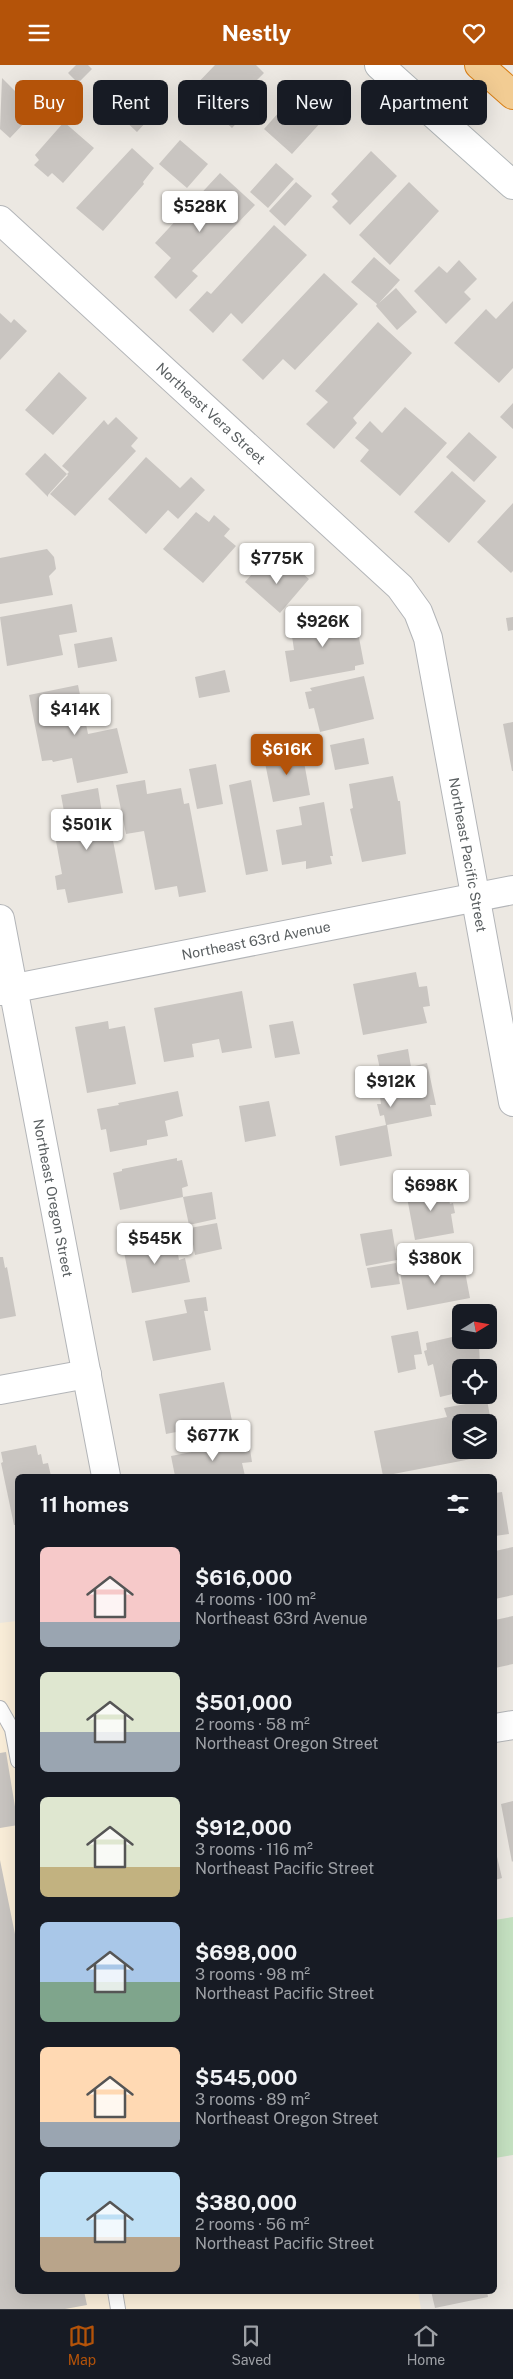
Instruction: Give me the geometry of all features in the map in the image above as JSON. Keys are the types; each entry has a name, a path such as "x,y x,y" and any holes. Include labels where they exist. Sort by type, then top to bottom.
{"highway":[{"path":"479,65 513,95"}],"street":[{"path":"379,65 513,185"},
{"name":"Northeast Vera Street","path":"0,220 400,587 418,612"},
{"name":"Northeast Pacific Street","path":"418,612 428,638 513,1102"},
{"name":"Northeast 63rd Avenue","path":"7,990 513,890"},
{"name":"Northeast Oregon Street","path":"0,919 7,990 87,1374 106,1474"},
{"path":"0,1390 87,1374"},
{"path":"497,1728 513,1725"}],"lane":[{"path":"0,1708 12,1729 15,1745"},
{"path":"116,2294 118,2309"}],"shaded area":[{"path":"15,1621 15,2294 418,2294 421,2309 0,2309 0,1623"}],"green space":[{"path":"513,1917 513,2155 497,2158 497,1920"}],"building":[{"path":"76,65 88,65 92,69 81,80 75,80 68,73"},
{"path":"215,65 256,65 264,73 257,80 201,80"},
{"path":"2,78 15,91 15,125 22,125 10,138 0,129"},
{"path":"277,114 277,125 318,125 292,154 264,129"},
{"path":"61,125 67,125 94,148 63,183 52,173 48,177 34,165 39,160 35,155"},
{"path":"130,125 143,125 137,132"},
{"path":"180,140 208,164 187,188 159,164"},
{"path":"132,148 154,168 143,182 144,184 103,231 76,208"},
{"path":"371,151 397,176 350,225 332,207 338,201 331,194"},
{"path":"276,163 294,179 268,208 250,192"},
{"path":"220,173 255,205 192,271 198,276 176,299 154,277 171,258 155,243"},
{"path":"296,182 312,196 285,226 269,211"},
{"path":"409,182 439,211 390,265 359,235"},
{"path":"274,225 307,255 242,324 231,313 213,333 189,310 207,291 211,294"},
{"path":"374,257 400,280 379,303 396,288 417,312 397,330 376,306 377,304 351,282"},
{"path":"459,260 477,279 464,292 471,299 446,324 414,291 439,266 447,273"},
{"path":"324,273 358,304 295,370 283,359 263,380 242,360"},
{"path":"513,301 513,368 499,383 454,343 486,309 496,319"},
{"path":"0,313 11,323 14,319 27,331 0,360"},
{"path":"378,322 412,353 353,418 357,423 334,449 306,424 328,402 315,391"},
{"path":"59,372 87,398 53,435 25,410"},
{"path":"513,403 513,429 500,417"},
{"path":"405,407 447,443 400,496 360,461 369,450 355,438 370,421 382,433"},
{"path":"116,417 138,438 131,446 136,451 75,516 50,494 69,472 62,466 104,420 108,425"},
{"path":"469,432 497,457 474,482 446,457"},
{"path":"45,453 67,474 48,497 25,474"},
{"path":"146,457 180,488 191,477 205,490 178,519 168,510 146,534 108,499"},
{"path":"452,471 486,501 449,543 414,512"},
{"path":"513,503 513,571 511,573 477,542"},
{"path":"196,512 209,522 214,515 230,529 224,536 236,546 203,583 163,549"},
{"path":"47,549 54,557 56,569 49,576 53,595 0,604 0,558"},
{"path":"264,560 282,576 292,564 309,579 280,613 245,582"},
{"path":"72,604 77,632 59,635 63,655 7,666 0,617"},
{"path":"331,607 334,628 357,627 364,664 355,666 355,670 290,682 285,651 294,650 292,636 305,634 301,613"},
{"path":"513,617 513,630 508,631 506,618"},
{"path":"112,637 117,661 78,668 74,644"},
{"path":"225,670 230,692 199,698 195,677"},
{"path":"364,676 374,719 320,732 314,708 309,709 305,692 312,691 310,688"},
{"path":"78,685 88,734 117,728 128,773 77,783 72,758 53,762 52,760 42,761 29,695"},
{"path":"513,722 513,771 512,771 503,724"},
{"path":"364,738 369,764 335,770 330,745"},
{"path":"302,751 310,795 273,802 264,758"},
{"path":"216,764 223,804 197,809 189,769"},
{"path":"393,776 398,801 400,801 406,854 362,862 350,809 353,808 349,784"},
{"path":"145,780 147,794 181,788 184,804 189,803 206,892 179,897 177,886 155,890 144,831 126,834 116,785"},
{"path":"251,780 268,871 246,875 229,785"},
{"path":"98,788 105,832 111,830 123,893 68,903 65,889 57,890 55,876 62,874 56,841 69,839 61,795"},
{"path":"324,802 333,856 330,856 332,864 306,869 306,861 282,865 276,830 302,825 299,807"},
{"path":"416,972 419,987 427,986 430,1006 423,1007 427,1023 363,1035 353,984"},
{"path":"242,991 252,1048 222,1053 219,1039 192,1044 194,1057 164,1062 154,1008"},
{"path":"108,1021 109,1029 125,1026 136,1084 87,1093 75,1027"},
{"path":"293,1021 300,1054 275,1058 269,1025"},
{"path":"408,1049 411,1067 427,1063 436,1105 430,1105 432,1116 387,1125 392,1156 340,1166 335,1136 386,1125 384,1115 380,1116 377,1104 381,1104 379,1089 384,1088 377,1055"},
{"path":"178,1091 183,1116 165,1121 168,1136 147,1140 147,1145 110,1152 106,1129 101,1130 97,1109"},
{"path":"269,1101 276,1136 245,1142 239,1106"},
{"path":"177,1158 177,1161 182,1160 188,1186 182,1188 183,1197 120,1210 113,1173 122,1171 122,1169"},
{"path":"446,1185 450,1204 453,1203 455,1213 451,1214 454,1233 415,1240 406,1192"},
{"path":"212,1192 216,1219 189,1225 183,1197"},
{"path":"217,1223 222,1249 195,1255 190,1228"},
{"path":"392,1229 397,1260 366,1266 360,1234"},
{"path":"175,1237 179,1260 185,1258 190,1282 132,1293 123,1247"},
{"path":"0,1257 3,1257 5,1268 7,1267 16,1316 0,1319"},
{"path":"463,1261 470,1298 407,1310 400,1272"},
{"path":"396,1263 400,1284 371,1288 367,1268"},
{"path":"206,1297 208,1311 204,1311 211,1350 153,1361 145,1321 187,1313 184,1300"},
{"path":"418,1331 422,1354 414,1355 416,1369 398,1373 391,1336"},
{"path":"452,1337 452,1349 479,1349 480,1359 452,1359 452,1394 440,1397 433,1364 428,1366 424,1351 427,1350 426,1343"},
{"path":"224,1382 232,1421 166,1434 159,1394"},
{"path":"466,1404 488,1404 490,1414 452,1414 452,1459 471,1459 393,1474 383,1474 374,1431 447,1417 444,1408"},
{"path":"238,1443 238,1445 249,1443 252,1462 242,1463 245,1474 175,1474 171,1456"},
{"path":"36,1445 38,1455 41,1454 43,1464 48,1463 51,1474 15,1474 15,1525 1,1463 3,1462 1,1452"},
{"path":"502,1492 509,1534 497,1536 497,1493"},
{"path":"513,1547 513,1595 497,1599 497,1551"},
{"path":"513,1616 513,1664 497,1668 497,1620"},
{"path":"6,1752 15,1807 15,1826 0,1828 0,1753"},
{"path":"513,1801 513,1861 512,1862 501,1804"},
{"path":"497,1857 502,1878 497,1879"},
{"path":"0,1860 15,1934 15,2294 85,2294 87,2305 65,2309 0,2309"},
{"path":"432,2294 488,2294 488,2297 435,2308"}]}
